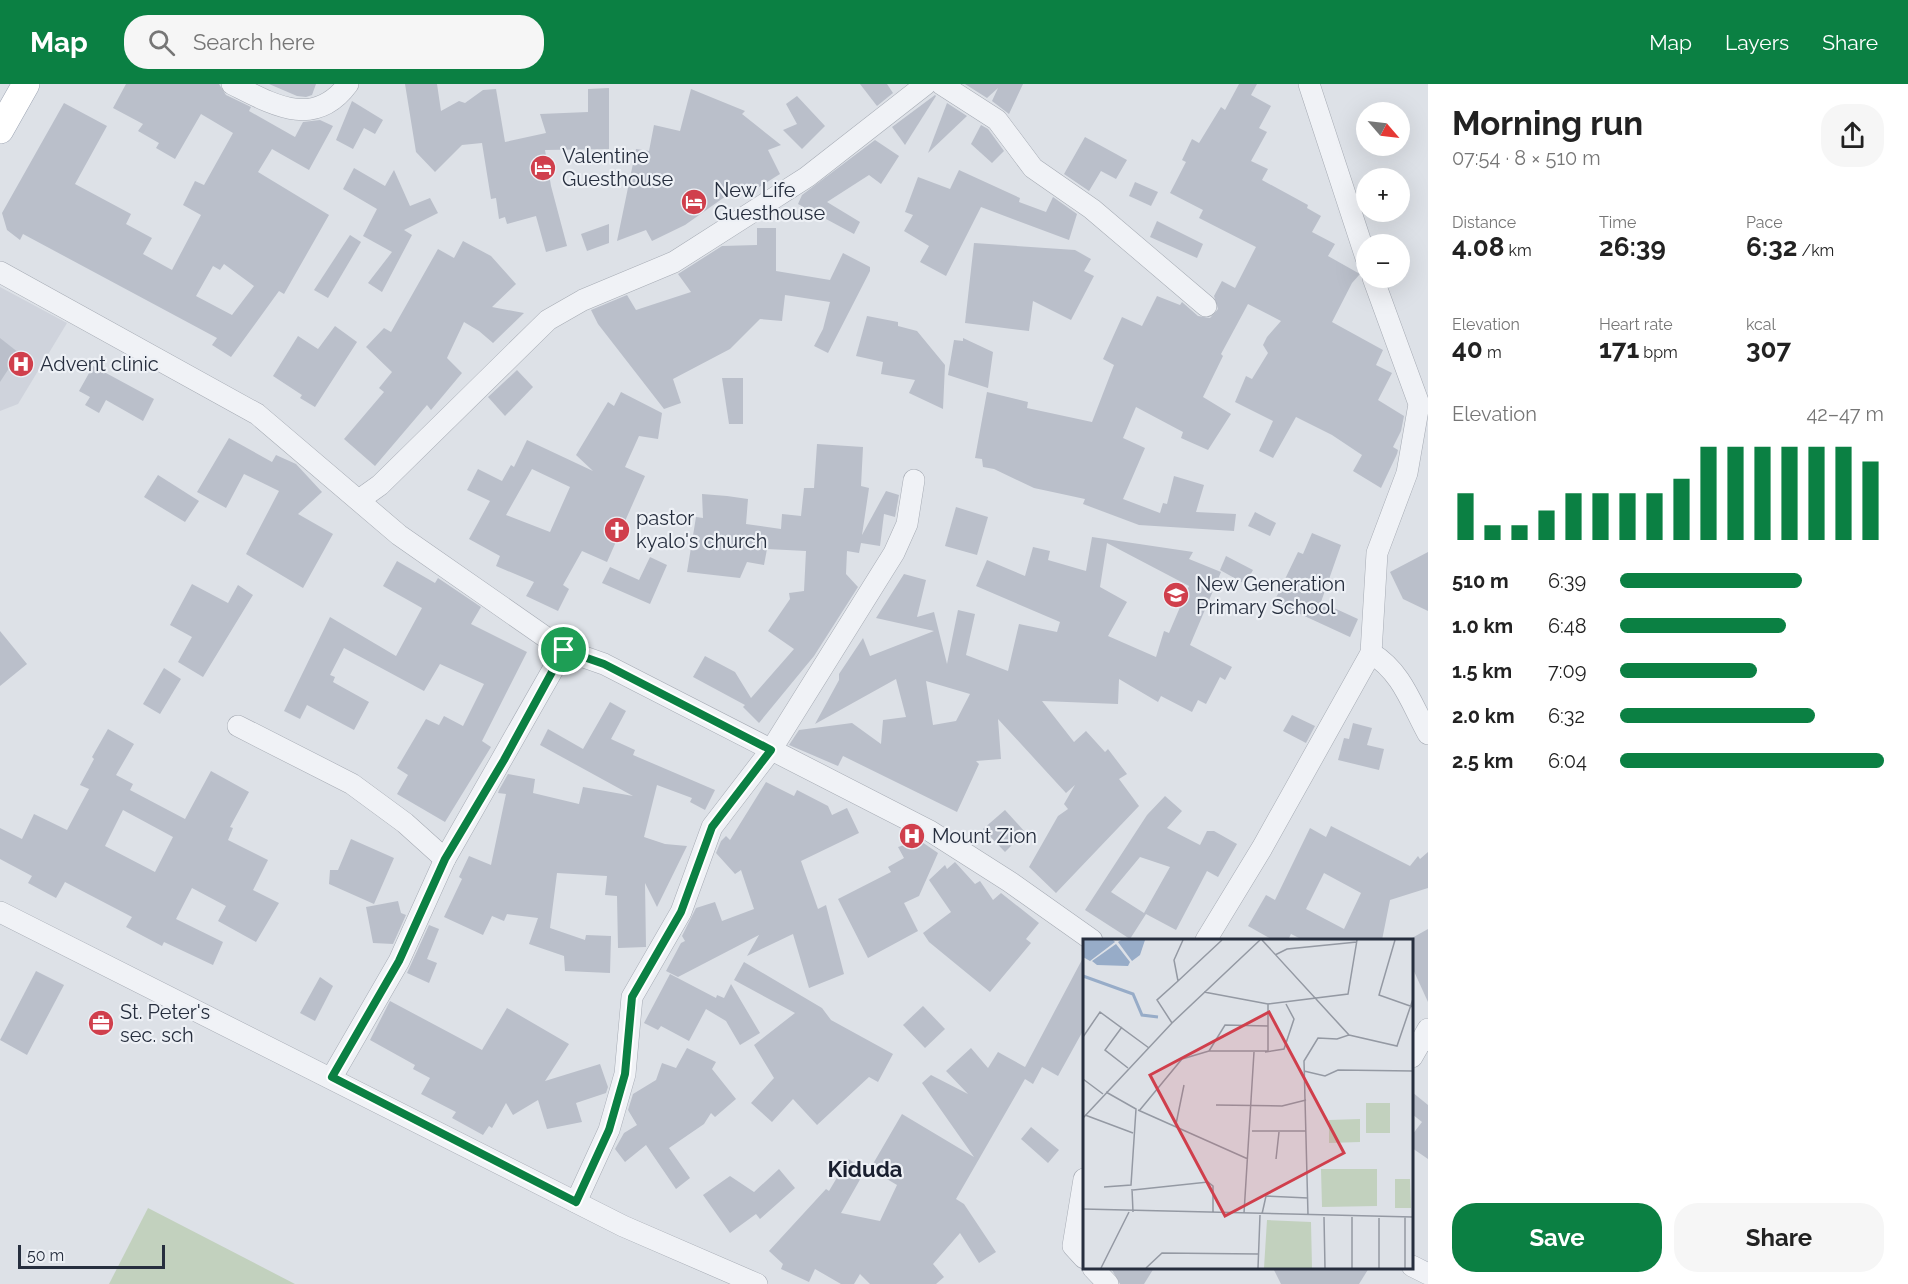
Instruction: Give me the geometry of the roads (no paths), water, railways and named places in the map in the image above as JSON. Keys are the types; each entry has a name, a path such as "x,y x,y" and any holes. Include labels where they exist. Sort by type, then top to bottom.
{"main road":[{"path":"0,130 26,84"}],"street":[{"path":"231,84 291,110 321,109 348,84"},
{"path":"359,501 380,485 548,320 583,300 674,262 807,177 926,84"},
{"path":"941,84 997,120 1033,168 1092,209 1206,306"},
{"path":"1310,84 1358,234"},
{"path":"0,272 257,414 399,536 564,650 604,664 930,831 1010,882 1091,939"},
{"path":"1207,939 1262,848 1371,653 1377,553 1407,473 1419,404 1377,288"},
{"path":"576,1202 609,1130 625,1074 632,997 681,912 712,827 771,750 894,553 907,524 914,480"},
{"path":"332,1077 399,961 445,859 504,760 564,650"},
{"path":"1371,653 1386,662 1401,680 1428,734"},
{"path":"238,726 352,784 405,823 445,859"},
{"path":"0,912 332,1077 623,1226 757,1284"},
{"path":"1413,1055 1428,1029"},
{"path":"1083,1185 1073,1246 1083,1257"},
{"path":"1413,1266 1428,1274"},
{"path":"1094,1269 1108,1284"}],"place":[{"name":"Valentine Guesthouse","path":"543,168"},
{"name":"New Life Guesthouse","path":"694,202"},
{"name":"Advent clinic","path":"21,364"},
{"name":"pastor kyalo's church","path":"617,530"},
{"name":"New Generation Primary School","path":"1176,595"},
{"name":"Mount Zion","path":"912,836"},
{"name":"St. Peter's sec. sch","path":"101,1023"}],"district":[{"name":"Kiduda","path":"865,1169"}]}
